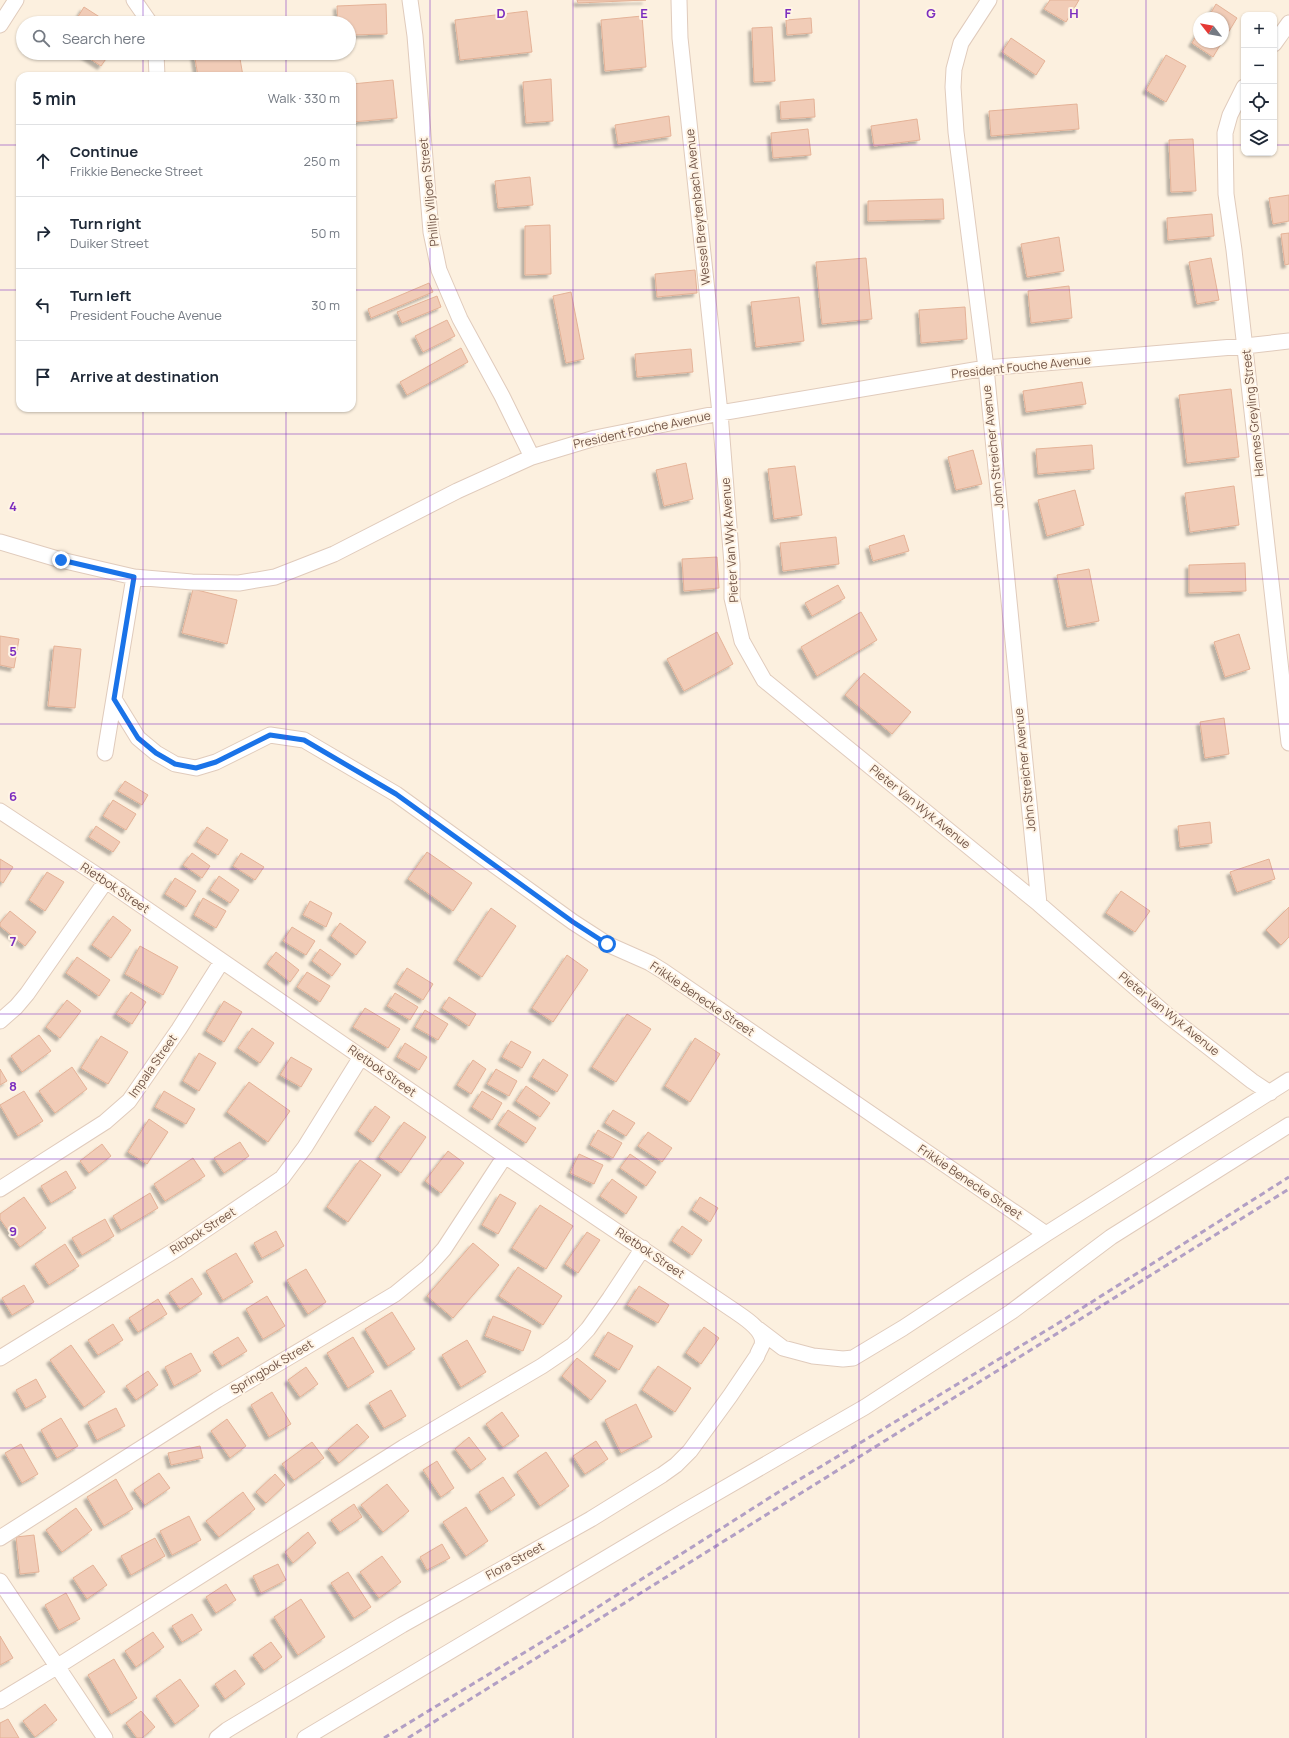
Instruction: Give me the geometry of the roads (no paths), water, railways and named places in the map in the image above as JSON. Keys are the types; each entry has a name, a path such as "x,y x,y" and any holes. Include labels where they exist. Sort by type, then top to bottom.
{"street":[{"path":"0,25 16,0"},
{"path":"134,0 145,16"},
{"name":"Phillip Viljoen Street","path":"410,0 415,36 431,232 439,270 460,319 502,396 532,458"},
{"name":"Wessel Breytenbach Avenue","path":"679,0 680,38 720,414"},
{"name":"John Streicher Avenue","path":"989,0 961,43 954,69 953,87 956,132 986,368 1039,904"},
{"path":"1277,40 1289,23"},
{"path":"156,60 157,72"},
{"name":"Hannes Greyling Street","path":"1241,93 1230,115 1225,133 1226,194 1245,346 1289,743"},
{"name":"President Fouche Avenue","path":"0,542 61,560 134,577 192,582 239,583 275,577 334,554 457,491 532,458 595,438 720,414 986,368 1289,341"},
{"name":"Pieter Van Wyk Avenue","path":"720,414 732,564 732,598 742,641 764,680 1039,904 1166,1014 1252,1081 1270,1093"},
{"path":"105,753 134,577"},
{"name":"Frikkie Benecke Street","path":"114,699 138,738 156,753 175,764 196,768 216,762 270,735 304,740 396,794 573,922 607,944 650,963 663,971 1046,1234"},
{"name":"Rietbok Street","path":"0,811 106,881 505,1156 643,1248 733,1310 758,1331 783,1348 813,1356 843,1359 853,1358 903,1328 1046,1234 1270,1093"},
{"path":"0,1021 16,1007 27,994 106,881"},
{"name":"Impala Street","path":"0,1188 105,1122 129,1101 179,1029 222,961"},
{"name":"Ribbok Street","path":"0,1358 177,1249 282,1178 305,1147 361,1057"},
{"path":"1270,1093 1289,1080"},
{"path":"305,1738 685,1511 865,1407 1011,1312 1111,1237 1289,1125"},
{"name":"Springbok Street","path":"0,1538 217,1400 395,1294 428,1267 444,1249 505,1156"},
{"path":"0,1701 58,1666 404,1447 506,1389 556,1357 573,1345 588,1329 643,1248"},
{"name":"Flora Street","path":"216,1738 402,1625 591,1519 672,1468 690,1451 735,1389 762,1345 763,1339 758,1331"},
{"path":"0,1581 105,1738"}],"railway":[{"path":"384,1738 568,1626 777,1493 1057,1324 1289,1177"},
{"path":"408,1738 1289,1189"}]}
